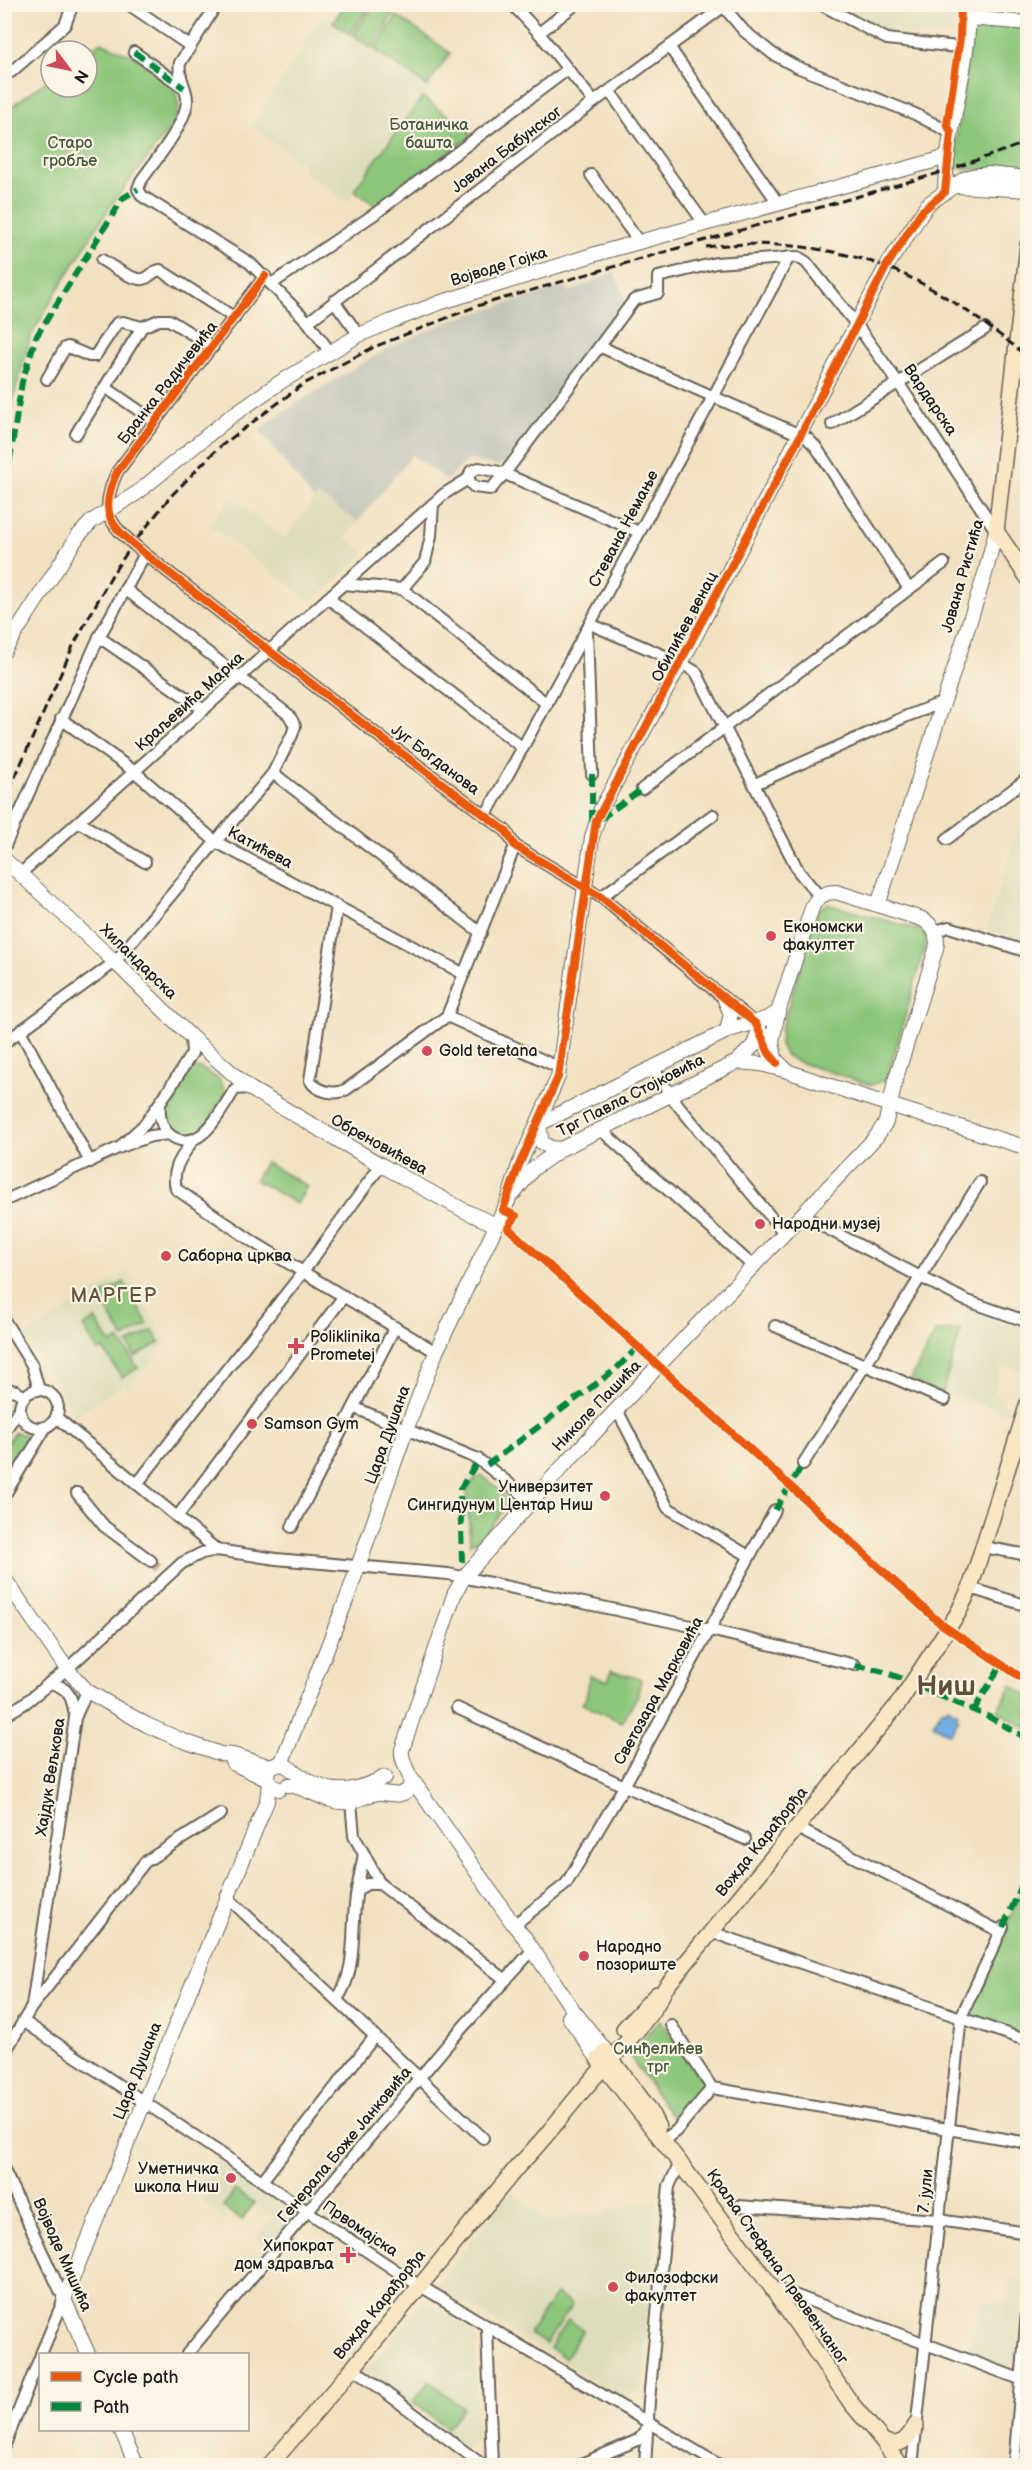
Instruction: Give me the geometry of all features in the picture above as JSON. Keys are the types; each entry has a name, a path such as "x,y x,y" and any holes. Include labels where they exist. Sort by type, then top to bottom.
{"main road":[{"name":"Јована Ристића","path":"996,531 1028,245"},
{"name":"Вардарска","path":"996,531 1028,578"},
{"name":"Вожда Карађорђа","path":"269,2466 353,2368 518,2166 532,2140 605,2059 657,2007 666,1987 885,1720 920,1674 970,1588 1028,1403"},
{"name":"Краља Стефана Првовенчаног","path":"605,2059 649,2109 676,2158"},
{"name":"Краља Стефана Првовенчаног","path":"605,2059 770,2285 851,2403 884,2440 900,2466"},
{"name":"Краља Стефана Првовенчаног","path":"851,2403 865,2432 888,2466"},
{"path":"884,2440 893,2444 903,2442 916,2425"}],"street":[{"path":"4,73 11,72 65,25 73,4"},
{"path":"128,4 190,46"},
{"path":"217,4 179,67 187,99 183,115 138,189 142,196 250,263 308,322 330,352"},
{"path":"512,4 539,33 594,102"},
{"path":"539,33 576,4"},
{"path":"820,4 887,39 966,48"},
{"path":"725,6 744,31 773,54 797,67 915,114 951,133"},
{"name":"Јована Бабунског","path":"308,322 594,102 725,6"},
{"path":"1028,23 969,11 966,48 948,157 951,189 1028,190"},
{"path":"670,48 778,203"},
{"path":"134,52 184,88"},
{"name":"Бранка Радичевића","path":"108,512 107,498 117,472 153,421 235,318 269,280 376,213 567,70"},
{"path":"610,92 704,223"},
{"name":"Војводе Гојка","path":"108,512 137,493 230,417 359,335 438,303 639,242 948,157"},
{"name":"Обилићев венац","path":"539,1124 560,1068 596,821 801,434 886,267 915,221 928,204 972,176 989,174 1028,178"},
{"path":"591,175 639,242"},
{"path":"468,479 474,487 488,489 495,487 634,300 658,293 658,277 716,263 789,257"},
{"name":"Вардарска","path":"789,257 798,257 806,262 856,324 897,381 996,531"},
{"name":"Стевана Немање","path":"486,815 789,257"},
{"path":"102,260 137,279 145,279 153,272 160,270 235,318"},
{"path":"334,300 359,335"},
{"path":"76,434 142,327 159,320 169,320 213,347"},
{"path":"47,379 67,347 93,356 117,323 123,322 142,327"},
{"path":"832,423 985,329"},
{"path":"601,347 801,434 816,447 909,589"},
{"path":"105,387 153,421"},
{"name":"Краљевића Марка","path":"20,874 444,494 468,479 471,471 478,468 505,474"},
{"path":"505,474 639,532"},
{"path":"402,589 425,562 431,536 433,504"},
{"path":"4,651 78,536 92,521 108,512"},
{"name":"Југ Богданова","path":"108,512 117,530 145,554 486,815 506,831 514,846 601,897 756,1025"},
{"name":"Јована Ристића","path":"878,905 985,574 996,531"},
{"path":"4,848 99,637 145,554"},
{"path":"642,789 944,563"},
{"path":"344,584 402,589 547,704"},
{"path":"4,1043 115,962 273,773 292,735 294,720 241,676 125,589"},
{"path":"328,598 523,748"},
{"path":"592,774 589,628 681,663 698,675 799,872 820,897"},
{"path":"99,637 204,710"},
{"path":"755,784 907,716 944,702"},
{"name":"Катићева","path":"61,719 135,772 216,842 464,974"},
{"path":"273,773 481,933"},
{"path":"947,839 1026,781"},
{"path":"601,897 713,815"},
{"path":"79,822 145,862"},
{"path":"338,906 310,1083 316,1088 334,1093 344,1092 447,1016 514,846"},
{"name":"Хиландарска","path":"4,859 115,962 191,1037 198,1051 238,1083"},
{"path":"782,1067 771,1045 778,1012 813,905 827,893 836,892 922,919 934,931 950,927 1028,952"},
{"name":"Николе Пашића","path":"405,1793 411,1786 409,1774 402,1759 402,1750 454,1595 464,1577 531,1501 881,1132 886,1122 895,1081 936,949 937,940 934,931"},
{"path":"725,1000 731,1014 727,1031"},
{"name":"Трг Павла Стојковића","path":"539,1124 727,1031 756,1025 778,1012"},
{"path":"447,1016 560,1068"},
{"path":"756,1025 767,1050 782,1067"},
{"path":"737,1062 757,1041 756,1025"},
{"path":"21,1032 90,1162"},
{"path":"118,1148 144,1124 198,1051"},
{"path":"737,1062 782,1067 890,1106 1028,1148"},
{"name":"Трг Павла Стојковића","path":"508,1201 533,1169 561,1149 737,1062"},
{"path":"654,1069 669,1095 785,1234"},
{"path":"160,1104 161,1122 169,1134 181,1141 193,1140 204,1134 238,1083"},
{"name":"Обреновићева","path":"238,1083 381,1165 465,1211 496,1225"},
{"path":"539,1124 539,1137 542,1143 551,1148 561,1149"},
{"name":"Цара Душана","path":"42,2353 226,1896 278,1777 436,1352 508,1201 519,1165 539,1124"},
{"path":"600,1129 754,1267"},
{"path":"4,1201 118,1148 151,1136 169,1134"},
{"path":"193,1140 175,1168 176,1189 232,1228 436,1352"},
{"path":"137,1484 303,1272 381,1165"},
{"path":"803,1464 980,1182"},
{"path":"801,1215 965,1300 1028,1322"},
{"path":"177,1517 344,1296"},
{"path":"4,1320 32,1365 39,1390"},
{"path":"775,1326 945,1400"},
{"path":"292,1527 395,1327"},
{"path":"4,1389 16,1391 24,1397"},
{"path":"4,1432 20,1408 24,1397 39,1390 51,1394 55,1399 58,1411 56,1417 46,1427 4,1496"},
{"path":"355,1407 486,1464 531,1501"},
{"path":"20,1408 22,1418 30,1426 46,1427"},
{"path":"617,1410 668,1508 749,1556"},
{"path":"56,1417 217,1550"},
{"path":"77,1493 104,1526 151,1561"},
{"name":"Светозара Марковића","path":"514,1925 566,1884 625,1786 775,1510"},
{"path":"983,1547 1028,1556"},
{"path":"4,1716 67,1669 165,1574 190,1558 217,1550 464,1577 710,1630 855,1665"},
{"path":"4,1578 67,1669 87,1691 147,1725 221,1754 233,1755 297,1786 335,1801 351,1801 376,1793 400,1795 405,1793 432,1808"},
{"path":"970,1588 1028,1606"},
{"path":"49,1683 62,1686 68,1691 73,1703 75,1718"},
{"name":"Хајдук Вељкова","path":"31,2008 75,1718 87,1691"},
{"path":"457,1708 745,1839"},
{"path":"278,1777 338,1792 362,1788 385,1777 394,1768 400,1767 409,1774 525,1938 605,2059"},
{"path":"385,1777 385,1785 390,1793"},
{"path":"351,1801 354,1836 380,1884 506,1980"},
{"path":"4,2054 31,2008 145,1862 221,1814"},
{"name":"7. јули","path":"797,1828 1002,1929 962,2018 912,2466"},
{"path":"337,1999 344,1989 349,1974 354,1909 364,1854"},
{"path":"357,1890 367,1884 380,1884"},
{"path":"226,1896 483,2138"},
{"path":"514,1925 528,1955 605,2059"},
{"path":"711,1932 1028,2041"},
{"name":"Генерала Боже Јанковића","path":"189,2353 528,1955"},
{"path":"38,1965 56,1975"},
{"name":"Првомајска","path":"23,2021 419,2286 721,2466"},
{"path":"671,2025 712,2088 1028,2143"},
{"path":"262,2181 375,2036"},
{"path":"665,2139 676,2131 712,2088"},
{"path":"645,2466 669,2186 676,2158"},
{"name":"Војводе Мишића","path":"4,2170 87,2353"},
{"path":"738,2206 938,2220 1028,2233"},
{"path":"770,2285 1024,2381"},
{"path":"1014,2466 1024,2381 1028,2300"},
{"path":"487,2328 492,2466"},
{"name":"Цара Душана","path":"4,2447 39,2361"},
{"path":"353,2368 484,2466"},
{"path":"576,2466 638,2440 644,2434 649,2422"},
{"path":"121,2431 137,2466"}],"shaded area":[{"path":"342,5 384,5 454,53 347,202 302,170 305,165 251,126 324,16 331,20"},
{"path":"837,5 951,5 954,34 897,35"},
{"path":"614,272 627,301 592,344 506,462 499,466 469,460 446,480 412,455 358,522 318,495 314,500 259,430 287,409 388,348 452,320 566,286 569,292"},
{"path":"317,495 358,522 346,538 365,553 312,602 209,525 231,497 285,538"},
{"path":"1022,825 1028,830 1027,942 987,929 1013,845"},
{"path":"127,1271 167,1342 128,1389 124,1384 76,1415 26,1336"},
{"path":"968,1308 1027,1326 1027,1357 1024,1370 1001,1366 995,1391 1003,1404 1011,1406 1009,1413 910,1381 936,1331 961,1329"},
{"path":"217,2159 299,2214 271,2250 257,2239 273,2216 254,2203 242,2220 229,2211 223,2219 207,2206 203,2201 205,2199 195,2192"},
{"path":"512,2191 548,2222 592,2213 603,2219 606,2212 657,2198 643,2389 621,2397 436,2286"},
{"path":"1012,2278 1024,2280 1016,2355 1009,2366 1001,2368 967,2354 982,2301 1008,2303"},
{"path":"422,2302 434,2306 475,2333 472,2339 478,2342 475,2346 477,2437 469,2446 462,2444 379,2377 366,2372"}],"green space":[{"path":"345,5 371,5 350,34 333,22"},
{"path":"374,5 379,5 393,14 371,48 353,35"},
{"path":"397,16 450,53 427,86 374,49"},
{"path":"973,24 1027,27 1026,174 952,167"},
{"name":"Старо гробље","path":"101,42 135,57 175,89 179,109 171,127 111,205 30,338 12,404 5,458 5,111 39,87 39,99 99,99 99,43"},
{"name":"Ботаничка башта","path":"422,97 470,131 470,137 376,206 354,190"},
{"path":"827,904 917,929 925,935 926,943 887,1080 871,1085 798,1062 785,1055 780,1044 781,1030 818,910"},
{"path":"201,1068 220,1080 226,1094 201,1132 190,1138 169,1124 165,1111 192,1069"},
{"path":"265,1162 307,1186 297,1204 255,1180"},
{"path":"124,1282 148,1324 124,1338 99,1297"},
{"path":"95,1319 111,1344 119,1339 138,1368 122,1378 103,1349 98,1351 83,1327"},
{"path":"153,1330 160,1342 135,1357 128,1344"},
{"path":"961,1330 942,1393 910,1381 936,1331"},
{"path":"16,1432 28,1436 30,1444 5,1485 5,1448 11,1436"},
{"path":"482,1475 509,1498 509,1503 479,1540 470,1544 467,1491 472,1482"},
{"path":"611,1671 641,1679 637,1697 622,1722 582,1704 586,1698 590,1676 608,1681"},
{"path":"1012,1685 1027,1695 1027,1729 997,1710"},
{"path":"1027,1879 1027,2037 966,2016"},
{"name":"Синђелићев трг","path":"660,2020 706,2086 693,2104 686,2100 681,2108 687,2111 676,2123 631,2058 635,2047"},
{"path":"235,2190 254,2203 242,2220 223,2207"},
{"path":"556,2294 572,2305 546,2344 529,2333"},
{"path":"568,2320 583,2330 565,2358 550,2348"},
{"path":"429,2381 463,2408 447,2428 413,2402"}],"water":[{"path":"948,1707 958,1713 956,1717 959,1719 950,1734 933,1724 942,1709 946,1710"}],"tunnel":[{"path":"151,1561 162,1571"}],"railway":[{"path":"4,802 73,646 113,573 133,544 170,497 217,449 302,385 374,347 477,306 946,171 1028,142"},
{"path":"706,247 751,244 797,246 843,254 886,267 947,298 999,334 1028,358"}],"marked path":[{"path":"134,52 184,88"},
{"path":"4,497 22,382 36,337 123,198 138,189"},
{"path":"592,774 592,825"},
{"path":"600,819 642,789"},
{"path":"487,1465 616,1369 638,1347"},
{"path":"462,1562 460,1489 476,1464"},
{"path":"775,1510 803,1464"},
{"path":"855,1665 906,1680"},
{"path":"974,1710 1001,1665"},
{"path":"920,1687 989,1717 1028,1739"},
{"path":"1003,1927 1028,1872"}],"cycle path":[{"path":"961,4 960,38 947,124 951,133 945,192 921,212 886,267 798,440 596,821 558,1077 519,1165 503,1210 516,1216 508,1228 941,1624 1028,1682"},
{"path":"265,276 117,472 108,500 108,510 116,528 145,554 384,740 506,831 515,846 601,897 756,1024 769,1053 777,1063"}],"place":[{"name":"Економски факултет","path":"771,936"},
{"name":"Gold teretana","path":"427,1051"},
{"name":"Народни музеј","path":"760,1224"},
{"name":"Саборна црква","path":"166,1256"},
{"name":"Poliklinika Prometej","path":"296,1346"},
{"name":"Samson Gym","path":"252,1424"},
{"name":"Универзитет Сингидунум Центар Ниш","path":"605,1496"},
{"name":"Народно позориште","path":"584,1956"},
{"name":"Уметничка школа Ниш","path":"231,2178"},
{"name":"Хипократ дом здравља","path":"348,2255"},
{"name":"Филозофски факултет","path":"613,2287"}],"district":[{"name":"МАРГЕР","path":"114,1296"},
{"name":"Ниш","path":"946,1686"}]}
